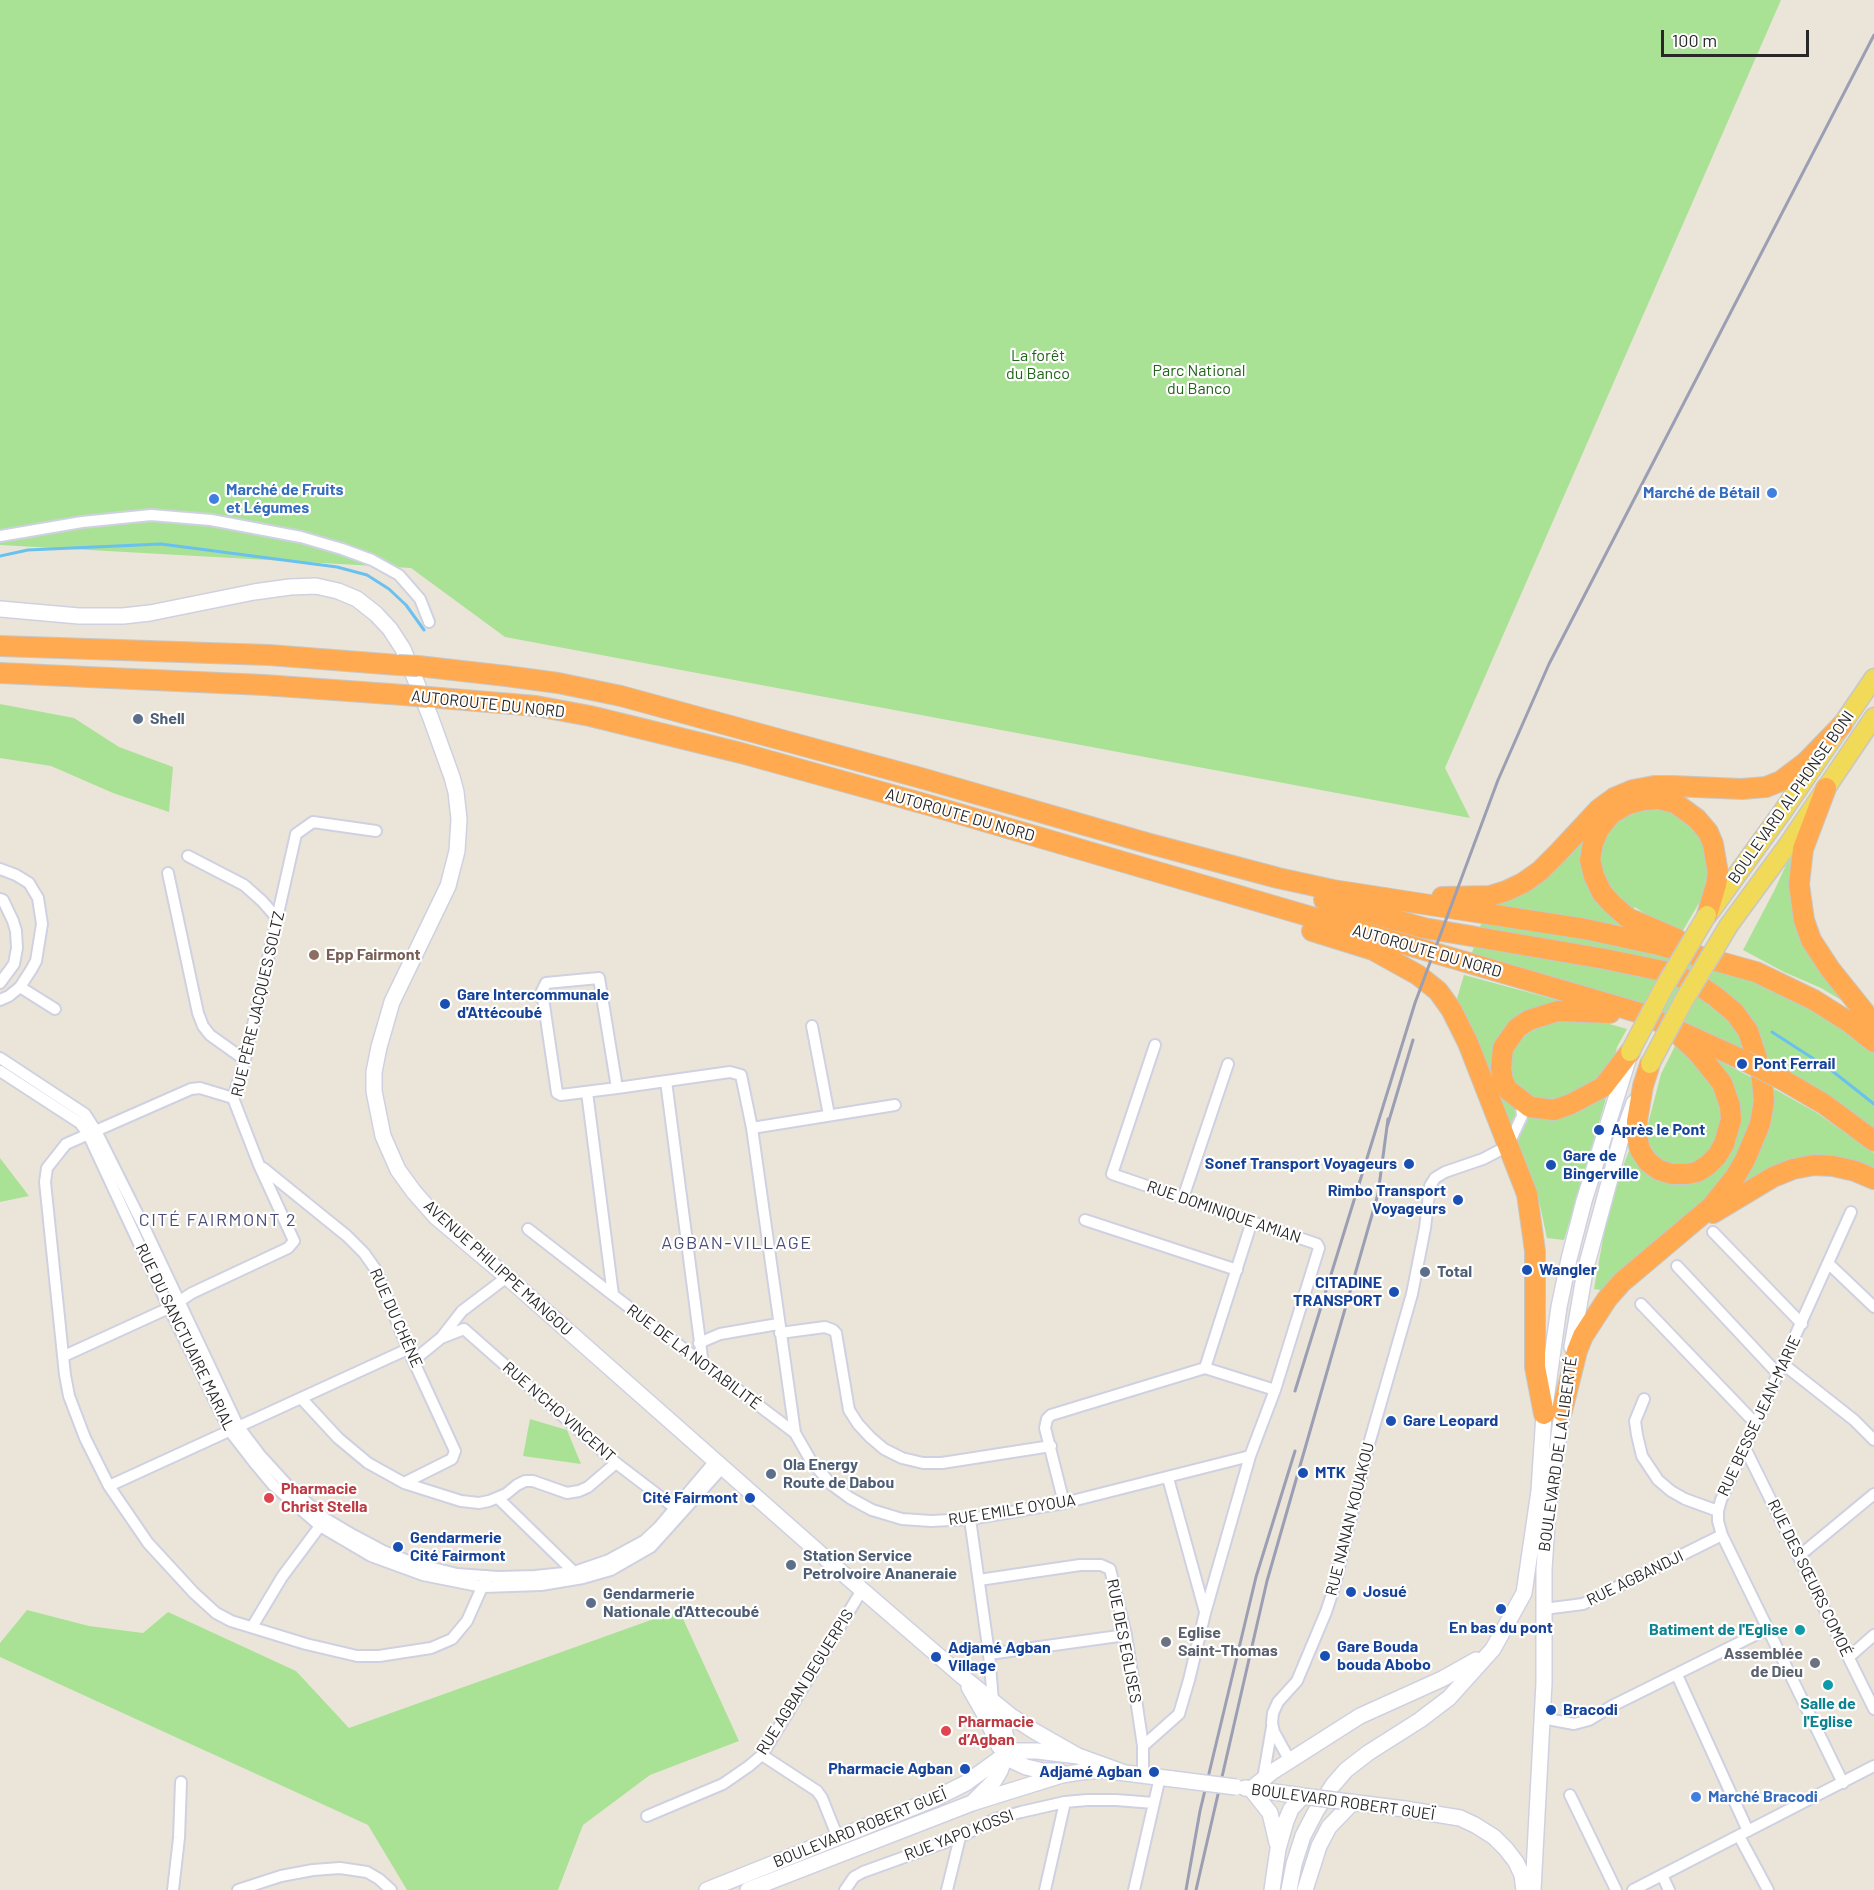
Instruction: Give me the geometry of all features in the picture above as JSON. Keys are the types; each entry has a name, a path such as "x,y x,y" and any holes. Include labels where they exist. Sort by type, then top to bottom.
{"highway":[{"name":"AUTOROUTE DU NORD","path":"0,646 269,655 418,666 516,677 621,696 1278,878 1391,900 1585,929 1659,945 1756,972 1814,1000 1849,1022 1874,1042"},
{"name":"AUTOROUTE DU NORD","path":"0,672 264,685 536,706 657,731 932,806 1640,1013 1783,1080 1824,1104 1874,1141"},
{"path":"1391,900 1412,895 1473,897 1506,891 1540,871 1599,808 1614,798 1633,790 1654,786 1742,789 1766,787 1792,774 1842,725"},
{"path":"1826,788 1803,849 1799,884 1804,920 1811,940 1830,969 1874,1023"},
{"path":"1707,915 1718,873 1713,844 1708,832 1697,819 1675,803 1659,799 1628,804 1611,814 1593,843 1590,860 1594,876 1602,892 1612,904 1628,918 1647,927 1730,957 1756,972"},
{"path":"1147,843 1277,886 1424,928 1668,972 1707,990 1735,1013 1748,1031 1761,1071 1764,1101 1755,1138 1735,1177 1711,1207 1622,1282 1606,1299 1583,1336 1553,1412"},
{"path":"1193,883 1243,909 1373,950 1418,975 1437,991 1451,1009 1468,1043 1522,1179 1531,1216 1535,1251 1535,1367 1553,1412"},
{"path":"1630,1052 1603,1087 1554,1110 1530,1107 1521,1102 1503,1081 1501,1068 1503,1048 1517,1028 1529,1020 1558,1011 1640,1013"},
{"path":"1650,1064 1643,1086 1637,1121 1640,1150 1648,1162 1659,1170 1672,1174 1697,1172 1717,1156 1724,1144 1731,1120 1730,1106 1722,1083 1712,1069 1668,1025"},
{"path":"1693,1224 1773,1177 1793,1169 1814,1165 1833,1166 1855,1171 1874,1179"}],"main road":[{"name":"AVENUE PHILIPPE MANGOU","path":"0,609 79,616 123,615 150,613 254,592 316,586 338,591 357,599 390,629 403,649 430,716 452,777 459,819 457,851 448,886 392,1002 374,1072 378,1117 383,1136 398,1170 436,1217 862,1590 993,1701 1003,1724 1006,1754"},
{"name":"BOULEVARD ALPHONSE BONI","path":"1630,1052 1663,989 1707,915 1783,811 1874,678"},
{"name":"BOULEVARD ALPHONSE BONI","path":"1650,1064 1684,1000 1729,925 1787,846 1874,717"},
{"path":"1289,1890 1303,1836 1316,1810 1333,1785 1346,1770 1368,1753 1420,1720 1449,1698 1493,1649 1524,1593 1553,1412 1559,1307 1569,1259 1604,1132 1630,1052"},
{"name":"BOULEVARD DE LA LIBERTÉ","path":"1533,1890 1544,1683 1544,1569 1553,1412 1585,1271 1620,1142 1638,1090 1650,1064"},
{"path":"1278,1849 1270,1814 1250,1785 1360,1716 1464,1668 1493,1649"},
{"name":"AVENUE PHILIPPE MANGOU","path":"963,1677 1006,1754"},
{"path":"993,1701 1034,1731 1078,1756"},
{"path":"976,1776 988,1757 994,1735"},
{"name":"BOULEVARD ROBERT GUEÏ","path":"707,1890 934,1799 976,1776 1006,1754 1017,1751 1037,1751 1078,1756 1125,1773"},
{"path":"1006,1754 1013,1761 1026,1767 1043,1771 1080,1772"},
{"name":"BOULEVARD ROBERT GUEÏ","path":"972,1803 994,1781 1006,1754"},
{"name":"BOULEVARD ROBERT GUEÏ","path":"748,1890 972,1803 1037,1782 1080,1772 1102,1770 1250,1785 1306,1796 1460,1818 1494,1837 1506,1849 1522,1875 1524,1890"},
{"path":"1272,1890 1278,1849 1286,1821 1292,1809 1306,1796"},
{"path":"1305,1890 1319,1846 1329,1827 1357,1803"}],"street":[{"path":"0,536 82,522 151,515 211,520 301,537 372,560 399,575 420,599 429,622"},
{"name":"RUE PÈRE JACQUES SOLTZ","path":"64,1356 169,1308 192,1293 288,1248 294,1241 259,1165 233,1098 298,832 313,822 376,831"},
{"path":"188,856 244,885 277,918"},
{"path":"0,869 11,872 29,883 38,898 42,924 36,961 20,987 0,1000"},
{"path":"168,873 202,1026 216,1040 244,1060"},
{"path":"0,899 3,900 13,921 17,948 14,964 0,983"},
{"name":"RUE EMILE OYOUA","path":"617,1088 599,978 546,983 542,991 557,1093 565,1096 730,1072 741,1075 752,1128 795,1433 811,1461 831,1484 850,1498 872,1510 902,1519 932,1521 970,1519 1064,1503 1250,1456"},
{"path":"20,987 55,1009"},
{"path":"812,1026 829,1115"},
{"name":"RUE DOMINIQUE AMIAN","path":"1155,1045 1112,1174 1319,1246 1275,1390"},
{"name":"RUE DU SANCTUAIRE MARIAL","path":"0,1058 85,1114 134,1233 169,1308 234,1428 273,1485 320,1526 371,1556 423,1575 542,1585 583,1578 611,1570 651,1547 719,1464"},
{"path":"1183,1198 1228,1064"},
{"name":"RUE DU SANCTUAIRE MARIAL","path":"0,1071 92,1132 146,1229 234,1428 290,1488 326,1519 353,1535 383,1551 413,1563 485,1581 574,1572 609,1560 644,1540 719,1464"},
{"path":"666,1081 703,1365"},
{"path":"233,1098 200,1088 191,1089 66,1144 47,1168 45,1182 69,1396 85,1438 109,1486 148,1543 194,1593 216,1613 231,1621 306,1644 357,1656 379,1656 431,1648 452,1639 467,1621 485,1581"},
{"name":"RUE DE LA NOTABILITÉ","path":"587,1092 613,1295 795,1433"},
{"path":"1508,1146 1522,1116 1521,1102"},
{"path":"752,1128 895,1105"},
{"name":"RUE NANAN KOUAKOU","path":"1250,1785 1272,1724 1273,1713 1278,1702 1297,1681 1331,1596 1369,1444 1412,1294 1425,1228 1430,1186 1435,1178 1445,1172 1483,1160 1508,1146"},
{"name":"RUE DU CHÊNE","path":"259,1165 347,1236 364,1253 376,1270 408,1349 455,1451 452,1459 404,1483"},
{"name":"RUE BESSE JEAN-MARIE","path":"1843,1783 1722,1535 1718,1511 1851,1212"},
{"path":"1085,1220 1237,1270"},
{"path":"1205,1368 1252,1221"},
{"path":"134,1233 146,1229"},
{"path":"528,1229 613,1295"},
{"path":"1713,1232 1802,1324"},
{"path":"1829,1264 1874,1307"},
{"path":"1677,1266 1780,1369 1854,1420 1874,1440"},
{"path":"414,1359 441,1338 462,1311 507,1277"},
{"path":"1641,1304 1756,1424"},
{"path":"699,1343 720,1334 779,1328 825,1327 833,1330 836,1333 849,1410 870,1437 884,1449 902,1458 923,1463 942,1462 1051,1446"},
{"name":"RUE N'CHO VINCENT","path":"441,1338 464,1329 616,1463 675,1508"},
{"path":"109,1486 408,1349"},
{"path":"1064,1503 1045,1428 1047,1419 1051,1415 1205,1368 1275,1390 1250,1456 1179,1714 1143,1746"},
{"path":"301,1398 338,1438 368,1463 404,1483 461,1502 479,1503 498,1498 525,1481 532,1481 567,1493 579,1491 588,1487 616,1463"},
{"path":"1644,1398 1635,1421 1642,1456 1658,1480 1671,1491 1685,1499 1718,1511"},
{"name":"RUE DES SŒURS COMOÉ","path":"1745,1448 1874,1709"},
{"path":"1168,1478 1205,1613"},
{"path":"1799,1556 1874,1494"},
{"path":"498,1498 574,1572"},
{"path":"970,1519 989,1654 993,1701"},
{"path":"252,1627 282,1577 320,1526"},
{"name":"RUE AGBANDJI","path":"1544,1609 1583,1604 1722,1535"},
{"name":"RUE DES EGLISES","path":"979,1580 1080,1565 1106,1566 1110,1569 1126,1635 1143,1746 1143,1775"},
{"name":"RUE AGBAN DEGUERPIS","path":"647,1816 723,1784 762,1755 862,1590"},
{"path":"1542,1718 1574,1724 1589,1720 1612,1706 1767,1629"},
{"path":"989,1654 1126,1635"},
{"path":"1849,1657 1874,1635"},
{"path":"1677,1675 1768,1890"},
{"path":"1272,1724 1290,1761"},
{"path":"762,1755 817,1791 838,1838"},
{"path":"1633,1890 1874,1766"},
{"path":"1134,1890 1154,1803 1166,1778"},
{"path":"173,1890 181,1782"},
{"path":"1570,1795 1616,1890"},
{"name":"RUE YAPO KOSSI","path":"845,1890 854,1877 863,1872 960,1837 995,1819 1065,1802 1116,1800 1154,1803"},
{"path":"1045,1890 1065,1802"},
{"path":"947,1890 960,1837"},
{"path":"238,1890 281,1876 340,1868 367,1872 380,1879 391,1890"},
{"path":"1662,1875 1669,1890"}],"green space":[{"name":"La forêt du Banco","path":"0,0 1781,0 1445,768 1470,818 505,637 411,568 0,545"},
{"path":"0,704 74,718 119,747 173,767 169,812 113,793 51,766 0,758"},
{"path":"1644,806 1674,808 1702,831 1709,855 1707,875 1702,898 1682,932 1652,919 1635,907 1625,926 1488,905 1588,829"},
{"path":"1792,852 1795,853 1793,873 1848,1004 1821,988 1784,972 1743,950"},
{"path":"1482,921 1656,951 1776,988 1874,1048 1874,1131 1829,1097 1471,956"},
{"path":"1464,975 1572,1004 1606,1023 1627,1029 1617,1047 1605,1102 1564,1240 1547,1238 1539,1201 1531,1179 1455,1005"},
{"path":"1675,1046 1689,1056 1700,1051 1817,1113 1874,1153 1874,1173 1790,1163 1607,1291 1594,1289 1606,1222 1619,1177 1635,1135 1648,1124 1661,1074"},
{"path":"0,1158 29,1196 0,1202"},
{"path":"530,1419 567,1430 581,1464 523,1456"},
{"path":"27,1610 89,1626 143,1633 168,1612 296,1671 349,1728 679,1610 739,1741 650,1775 583,1825 558,1890 407,1890 368,1825 0,1657 0,1643"}],"waterway":[{"path":"0,556 28,550 161,544 337,567 367,575 389,589 406,605 424,630"},
{"path":"1772,1032 1831,1070 1874,1104"}],"railway":[{"path":"1295,1391 1415,1003 1498,780 1549,664 1874,35"},
{"path":"1387,1127 1413,1040"},
{"path":"1196,1890 1267,1581 1378,1194 1388,1119"},
{"path":"1186,1890 1200,1811 1256,1577 1295,1451"}],"place":[{"name":"Marché de Bétail","path":"1772,493"},
{"name":"Marché de Fruits et Légumes","path":"214,499"},
{"name":"Shell","path":"138,719"},
{"name":"Epp Fairmont","path":"314,955"},
{"name":"Gare Intercommunale d'Attécoubé","path":"445,1004"},
{"name":"Pont Ferrail","path":"1742,1064"},
{"name":"Après le Pont","path":"1599,1130"},
{"name":"Sonef Transport Voyageurs","path":"1409,1164"},
{"name":"Gare de Bingerville","path":"1551,1165"},
{"name":"Rimbo Transport Voyageurs","path":"1458,1200"},
{"name":"Wangler","path":"1527,1270"},
{"name":"Total","path":"1425,1272"},
{"name":"CITADINE TRANSPORT","path":"1394,1292"},
{"name":"Gare Leopard","path":"1391,1421"},
{"name":"MTK","path":"1303,1473"},
{"name":"Ola Energy Route de Dabou","path":"771,1474"},
{"name":"Pharmacie Christ Stella","path":"269,1498"},
{"name":"Cité Fairmont","path":"750,1498"},
{"name":"Gendarmerie Cité Fairmont","path":"398,1547"},
{"name":"Station Service PetroIvoire Ananeraie","path":"791,1565"},
{"name":"Josué","path":"1351,1592"},
{"name":"Gendarmerie Nationale d'Attecoubé","path":"591,1603"},
{"name":"En bas du pont","path":"1501,1609"},
{"name":"Batiment de l'Eglise","path":"1800,1630"},
{"name":"Eglise Saint-Thomas","path":"1166,1642"},
{"name":"Gare Bouda bouda Abobo","path":"1325,1656"},
{"name":"Adjamé Agban Village","path":"936,1657"},
{"name":"Assemblée de Dieu","path":"1815,1663"},
{"name":"Salle de l'Eglise","path":"1828,1685"},
{"name":"Bracodi","path":"1551,1710"},
{"name":"Pharmacie d’Agban","path":"946,1731"},
{"name":"Pharmacie Agban","path":"965,1769"},
{"name":"Adjamé Agban","path":"1154,1772"},
{"name":"Marché Bracodi","path":"1696,1797"}],"district":[{"name":"CITÉ FAIRMONT 2","path":"218,1220"},
{"name":"AGBAN-VILLAGE","path":"737,1243"}],"park label":[{"name":"Parc National du Banco","path":"1199,380"}]}
